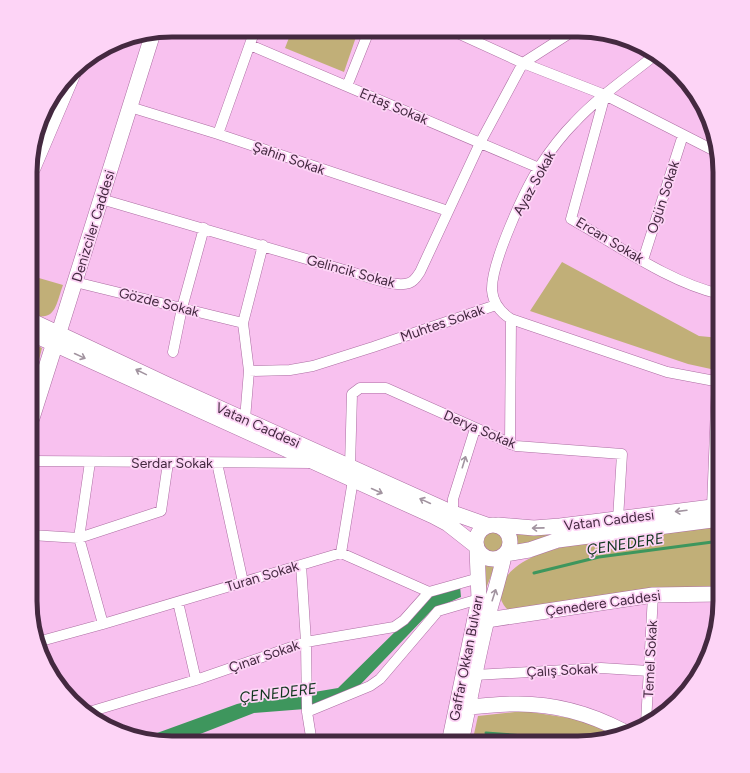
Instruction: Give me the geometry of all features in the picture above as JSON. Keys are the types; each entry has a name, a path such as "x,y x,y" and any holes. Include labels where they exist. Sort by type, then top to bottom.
{"main road":[{"name":"Denizciler Caddesi","path":"37,399 151,39"},
{"path":"38,156 67,88"},
{"name":"Vatan Caddesi","path":"37,326 55,343 314,463 352,473 453,513 493,525 545,528 618,519 713,511"},
{"name":"Vatan Caddesi","path":"37,336 166,384 245,419 441,520 476,548 480,554 488,559 499,558 504,555 529,550 558,540 713,512"},
{"path":"476,548 476,536 482,528 493,525 507,532 510,537 509,549 504,555"},
{"name":"Gaffar Okkan Bulvarı","path":"452,736 475,675 481,620 476,548"},
{"name":"Gaffar Okkan Bulvarı","path":"461,736 463,707 481,620 500,578 504,555"},
{"name":"Çenedere Caddesi","path":"481,620 653,595 713,594"},
{"path":"463,707 512,704 551,706 587,715 618,729"}],"street":[{"path":"218,134 253,37"},
{"path":"347,86 367,37"},
{"path":"467,37 523,63 605,95 711,148"},
{"path":"523,63 564,37"},
{"name":"Ertaş Sokak","path":"250,45 539,168"},
{"name":"Ayaz Sokak","path":"496,304 492,290 496,264 511,225 539,168 572,124 651,59"},
{"name":"Gelincik Sokak","path":"101,199 263,245 358,274 402,284 415,280 480,143 523,63"},
{"name":"Ercan Sokak","path":"605,95 571,218 680,280 713,292"},
{"name":"Şahin Sokak","path":"130,107 218,134 448,211"},
{"name":"Ogün Sokak","path":"643,260 683,135"},
{"path":"172,352 182,308 204,228"},
{"path":"245,419 249,371 243,323 263,245"},
{"name":"Gözde Sokak","path":"75,282 243,323"},
{"name":"Muhtes Sokak","path":"249,371 290,370 313,366 373,347 496,304 504,315 511,319 667,372 713,381"},
{"path":"510,444 511,319"},
{"name":"Derya Sokak","path":"352,473 352,394 360,388 386,388 510,444 521,447 622,454 618,519"},
{"path":"453,513 453,499 474,429"},
{"name":"Serdar Sokak","path":"37,461 314,463"},
{"path":"90,462 79,538 103,624"},
{"path":"37,535 79,538 161,511 168,463"},
{"path":"217,463 243,582"},
{"path":"352,473 341,553 429,592 479,578"},
{"name":"Turan Sokak","path":"43,640 341,553"},
{"path":"301,565 306,642 307,712 311,736"},
{"name":"Çınar Sokak","path":"94,711 196,680 306,642 394,627 404,620 429,592"},
{"name":"Temel Sokak","path":"646,717 653,595"},
{"path":"307,712 370,686 380,679 438,611 479,599"},
{"path":"178,602 196,680"},
{"name":"Çalış Sokak","path":"475,675 601,668 649,671"}],"shaded area":[{"path":"289,37 356,37 344,72 285,48"},
{"path":"562,262 699,336 713,337 713,369 688,364 530,311"},
{"path":"37,277 63,285 54,310 51,314 37,316"},
{"path":"37,346 42,348 39,360 37,359"},
{"path":"713,526 713,592 509,611 501,599 500,593 502,585 511,572 525,561 562,547"},
{"path":"569,527 516,550 517,543 514,531"},
{"path":"493,530 501,533 504,541 501,549 493,552 485,549 482,541 485,533"},
{"path":"484,564 495,566 487,586 483,606"},
{"path":"460,586 461,597 432,610 359,686 305,709 254,713 195,736 153,735 237,704 262,698 279,698 338,688 404,623 429,593"},
{"path":"524,711 576,719 611,731 587,736 474,736 478,716"}],"waterway":[{"name":"ÇENEDERE","path":"534,573 599,557 713,542"},
{"path":"486,733 524,736"}]}
